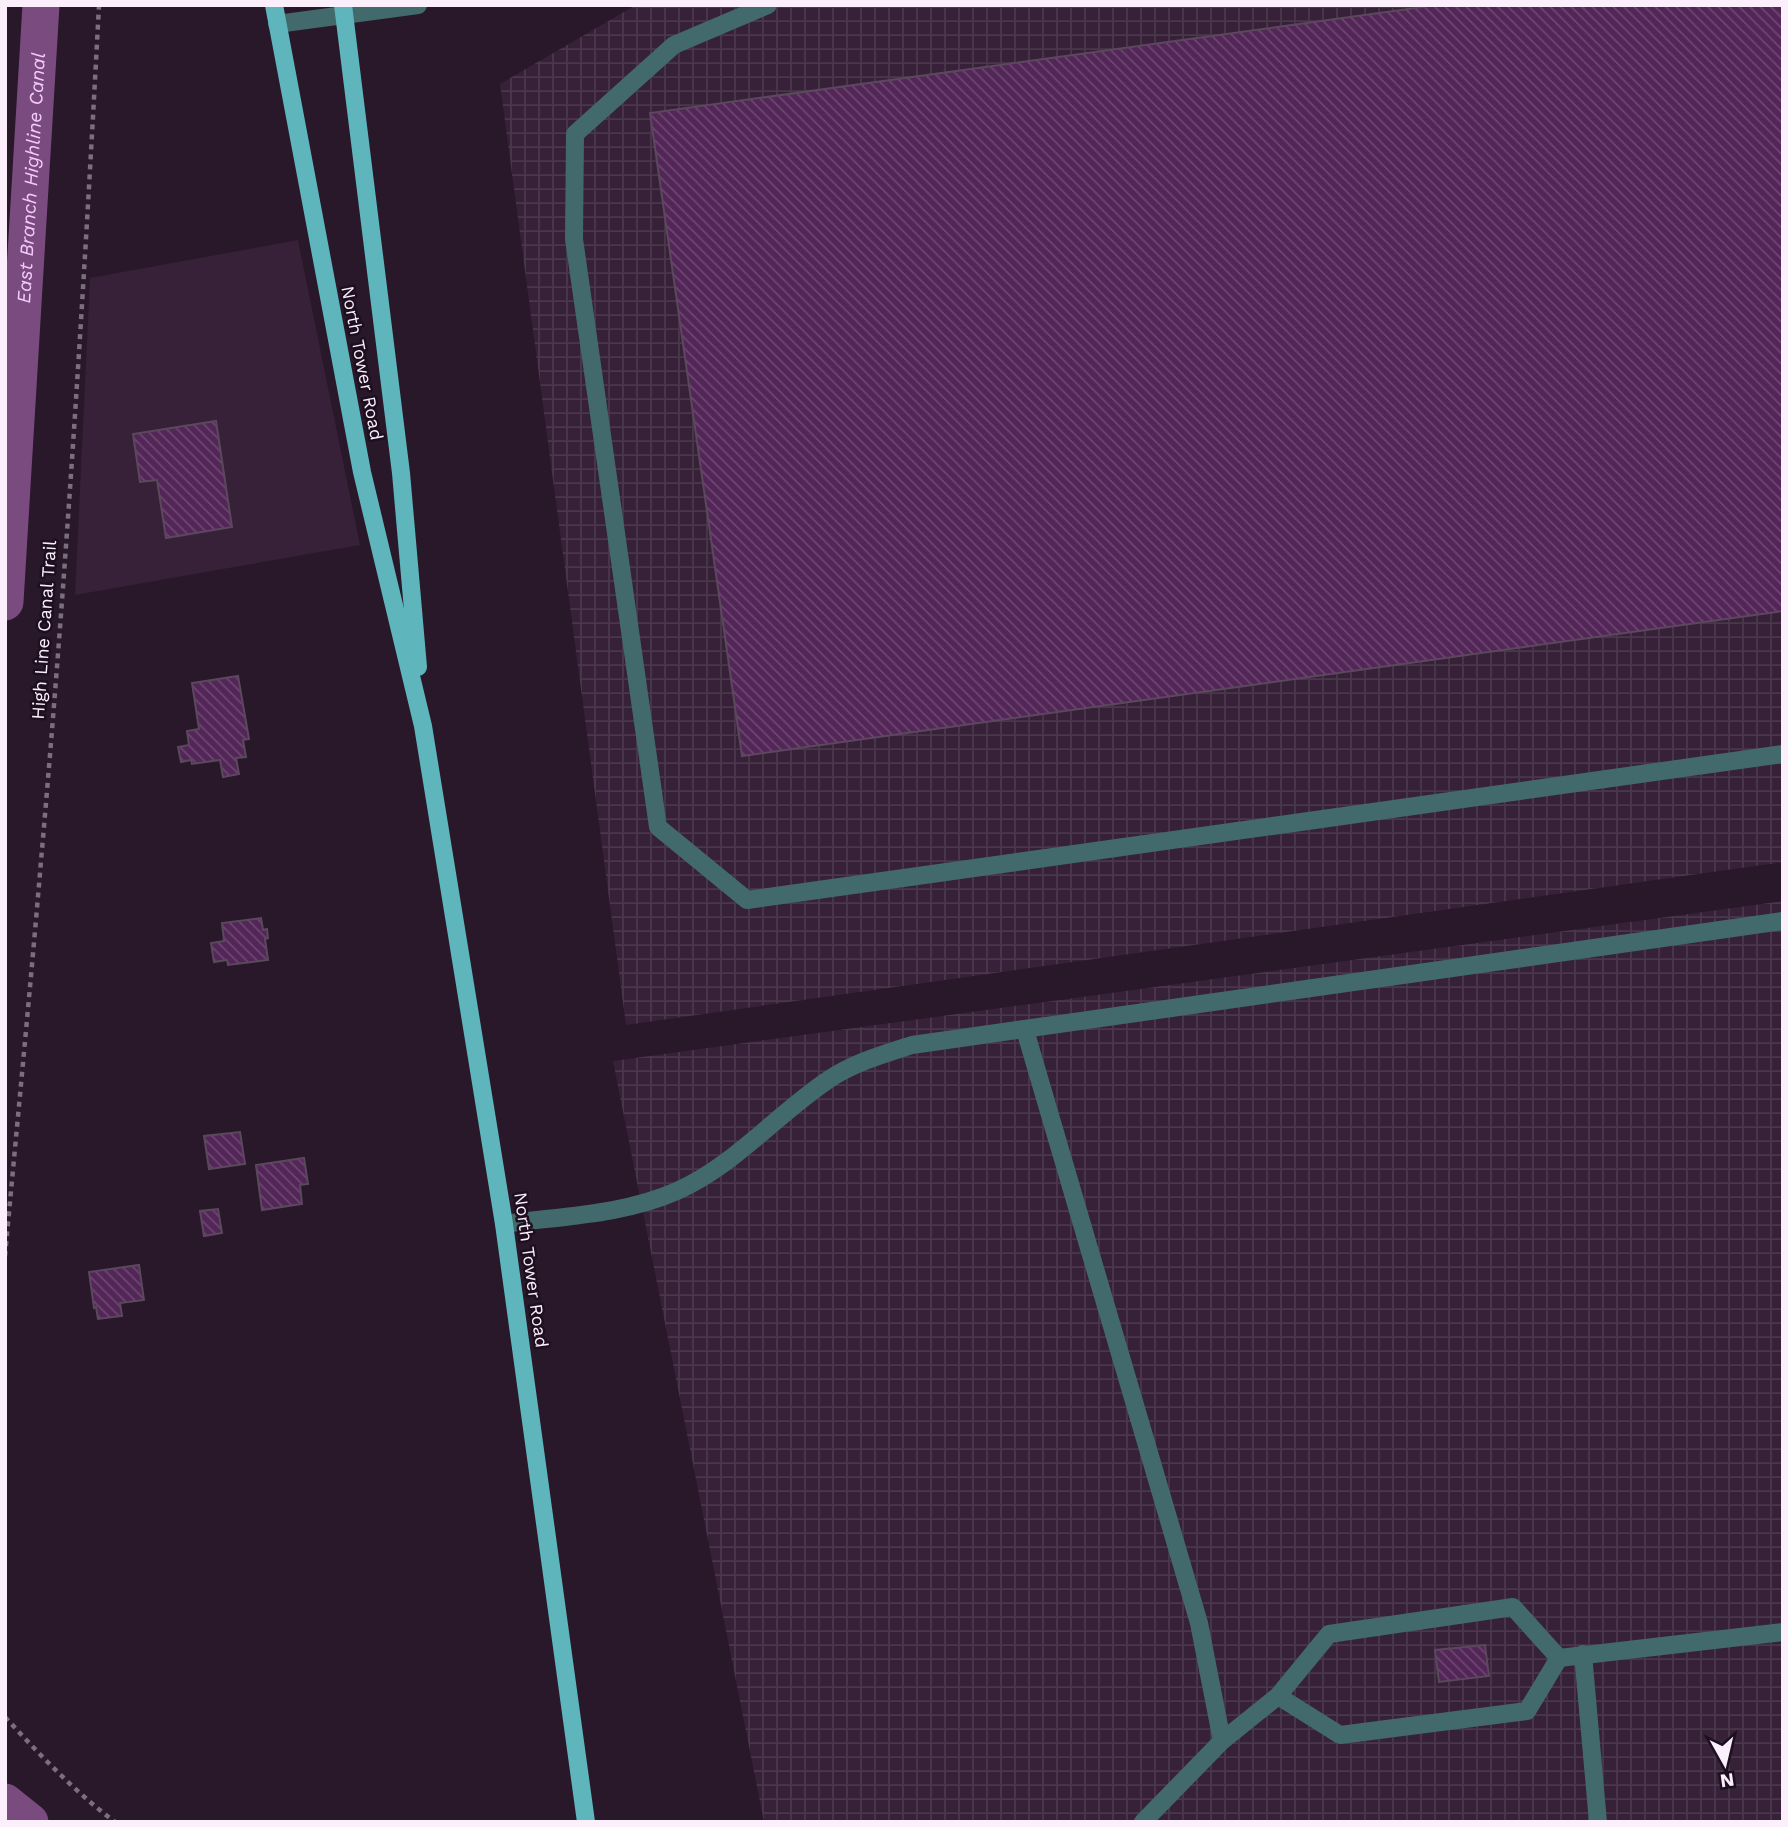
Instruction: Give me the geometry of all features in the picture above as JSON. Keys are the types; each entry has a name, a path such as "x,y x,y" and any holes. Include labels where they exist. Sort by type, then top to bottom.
{"main road":[{"name":"North Tower Road","path":"274,5 362,472 423,726 504,1224 586,1822"},
{"name":"North Tower Road","path":"344,10 401,473 423,726"}],"street":[{"path":"277,24 344,10 418,5"},
{"path":"768,5 674,45 575,134 573,239 659,827 747,900 1783,754"},
{"path":"504,1224 630,1207 677,1191 722,1165 829,1079 874,1057 912,1045 1783,921"},
{"path":"1025,1030 1199,1623 1222,1741"},
{"path":"1143,1822 1222,1741 1278,1696 1329,1634 1513,1607 1559,1658"},
{"path":"1278,1696 1340,1735 1527,1711 1559,1658 1783,1632"},
{"path":"1583,1654 1598,1822"}],"path":[{"name":"High Line Canal Trail","path":"5,1256 40,873 60,615 99,5"},
{"path":"5,1717 48,1764 115,1822"}],"shaded area":[{"path":"636,5 1783,5 1783,862 626,1025 500,84"},
{"path":"298,240 360,545 75,595 90,278"},
{"path":"1783,901 1783,1822 764,1822 613,1061"}],"building":[{"path":"1437,5 1783,5 1783,611 742,756 650,113"},
{"path":"216,421 232,527 166,538 157,480 140,482 133,434"},
{"path":"238,676 249,739 243,740 246,757 236,758 239,774 223,777 220,760 192,764 191,760 181,762 178,747 189,745 187,731 199,729 192,683"},
{"path":"261,918 263,930 267,929 268,938 265,939 268,960 228,965 227,960 214,962 211,943 224,941 222,923"},
{"path":"240,1132 245,1164 209,1169 204,1136"},
{"path":"304,1158 308,1184 300,1185 302,1204 262,1210 256,1165"},
{"path":"218,1209 222,1233 204,1236 200,1211"},
{"path":"139,1265 144,1300 120,1303 122,1316 98,1319 89,1272"},
{"path":"1485,1645 1489,1676 1439,1682 1435,1650"}],"waterway":[{"name":"East Branch Highline Canal","path":"5,602 41,5"},
{"name":"East Branch Highline Canal","path":"5,1802 30,1822"}]}
